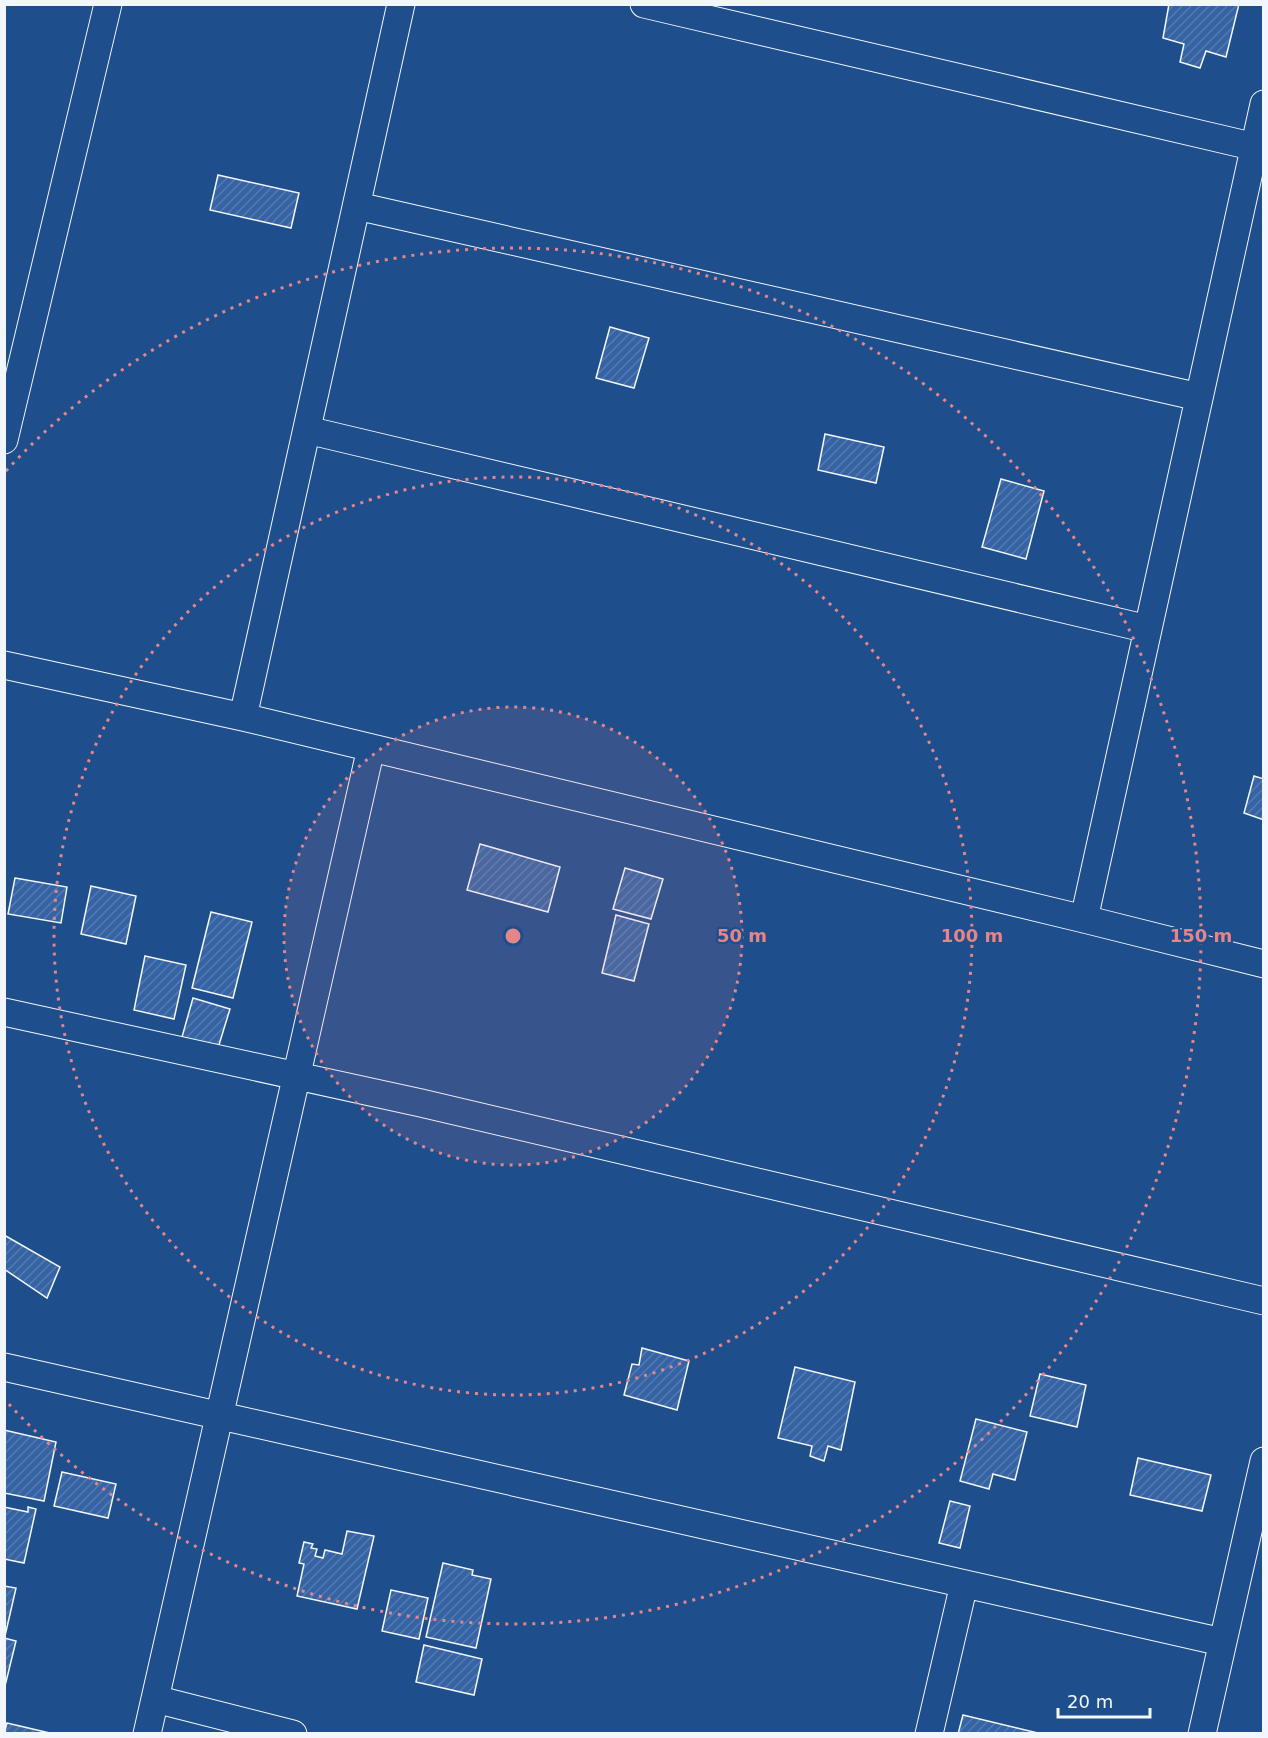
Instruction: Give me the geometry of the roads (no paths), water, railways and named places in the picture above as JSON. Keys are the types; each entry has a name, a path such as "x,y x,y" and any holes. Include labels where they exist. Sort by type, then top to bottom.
{"street":[{"path":"4,440 108,4"},
{"path":"243,717 401,4"},
{"path":"644,4 1259,148"},
{"path":"1084,919 1199,397 1259,148 1263,104"},
{"path":"357,206 1199,397"},
{"path":"307,430 1148,629"},
{"path":"4,665 243,717 1263,964"},
{"path":"147,1734 371,748"},
{"path":"4,1012 421,1103 1263,1301"},
{"path":"4,1366 1222,1642"},
{"path":"1202,1734 1263,1461"},
{"path":"929,1734 964,1584"},
{"path":"155,1700 293,1734"}]}
